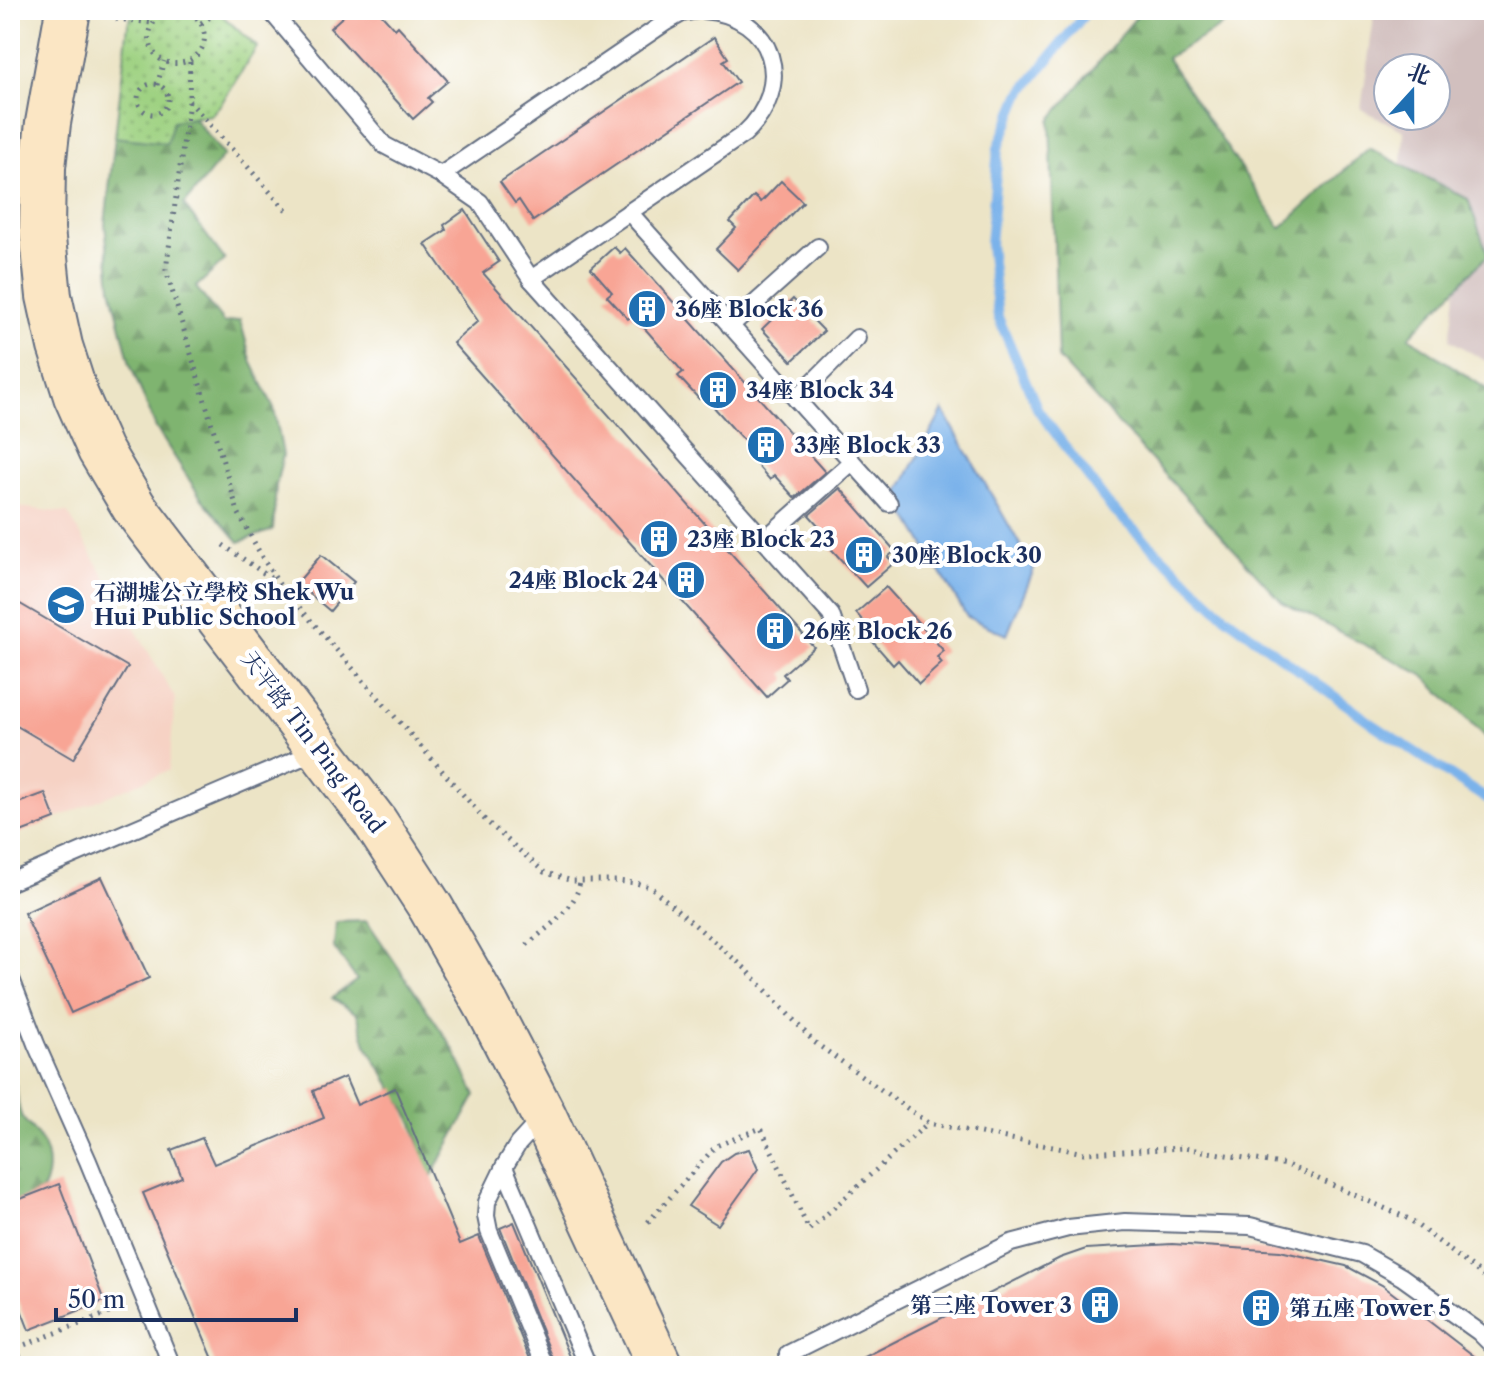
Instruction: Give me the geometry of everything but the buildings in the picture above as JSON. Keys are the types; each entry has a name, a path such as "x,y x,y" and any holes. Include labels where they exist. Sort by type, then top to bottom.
{"street":[{"name":"天平路 Tin Ping Road","path":"68,10 48,123 43,167 42,229 49,296 60,346 76,396 100,450 134,507 375,822 431,908 487,1006 544,1116 660,1366"}],"lane":[{"path":"270,10 384,145 441,175 480,202 531,279 831,615 856,689"},
{"path":"441,175 682,13 718,11 735,16 761,39 770,55 773,72 767,107 757,122 744,134 531,279"},
{"path":"629,212 889,503"},
{"path":"730,326 818,247"},
{"path":"796,399 857,338"},
{"path":"764,540 852,462"},
{"path":"10,882 320,749"},
{"path":"10,976 172,1366"},
{"path":"544,1116 518,1144 504,1167 487,1202 486,1216 489,1231 545,1366"},
{"path":"504,1167 588,1366"},
{"path":"788,1354 1011,1243 1068,1228 1125,1222 1250,1226 1362,1254 1402,1277 1479,1332 1494,1347"}],"path":[{"path":"174,10 159,16 150,32 150,41 157,56 173,64 190,62 197,57 205,42 201,23 195,16 180,10"},
{"path":"201,23 221,10"},
{"path":"116,19 153,23"},
{"path":"157,85 164,61"},
{"path":"190,62 189,101 166,270 238,512 279,584 486,821 544,872 572,881 616,881 652,888 747,970 814,1042 928,1123 1084,1153 1184,1148 1287,1165 1409,1219 1494,1284"},
{"path":"149,85 157,85 166,91 168,100 164,109 151,114 140,106 139,93 149,85"},
{"path":"189,101 288,212"},
{"path":"223,545 279,584"},
{"path":"527,945 570,906 579,893 580,882"},
{"path":"648,1222 716,1146 761,1128 809,1230 928,1123"},
{"path":"24,1366 13,1347 123,1308"}],"shaded area":[{"path":"1375,10 1494,10 1494,366 1450,340 1464,232 1400,194 1404,132 1452,132 1452,52 1372,52 1372,115 1361,109"},
{"name":"石湖墟公立學校 Shek Wu Hui Public School","path":"10,506 68,513 175,698 169,770 10,838"}],"green space":[{"path":"134,10 216,10 257,47 211,115 173,121 167,143 115,137 128,24"},
{"path":"1142,10 1249,10 1167,58 1281,228 1369,148 1468,199 1488,255 1409,337 1494,394 1494,745 1423,675 1282,602 1058,358 1050,120"},
{"path":"194,118 224,155 184,205 225,260 196,287 224,323 240,320 252,363 274,408 283,455 276,485 273,530 239,542 201,498 156,428 130,364 111,287 105,224 115,137 166,143 173,121"},
{"path":"367,921 453,1048 476,1095 428,1183 413,1123 366,1044 357,1014 332,998 357,980 334,948 336,922"},
{"path":"10,1075 20,1112 43,1146 48,1168 42,1191 10,1203"}],"water":[{"path":"943,410 1034,569 1007,635 967,617 896,497"}],"waterway":[{"path":"1088,10 1020,95 998,148 990,244 998,317 1038,410 1111,508 1225,616 1374,725 1494,804"}],"place":[{"name":"36座 Block 36","path":"647,309"},
{"name":"34座 Block 34","path":"718,390"},
{"name":"33座 Block 33","path":"766,445"},
{"name":"23座 Block 23","path":"659,539"},
{"name":"30座 Block 30","path":"864,555"},
{"name":"24座 Block 24","path":"686,580"},
{"name":"石湖墟公立學校 Shek Wu Hui Public School","path":"66,605"},
{"name":"26座 Block 26","path":"775,631"},
{"name":"第三座 Tower 3","path":"1100,1305"},
{"name":"第五座 Tower 5","path":"1261,1308"}]}
